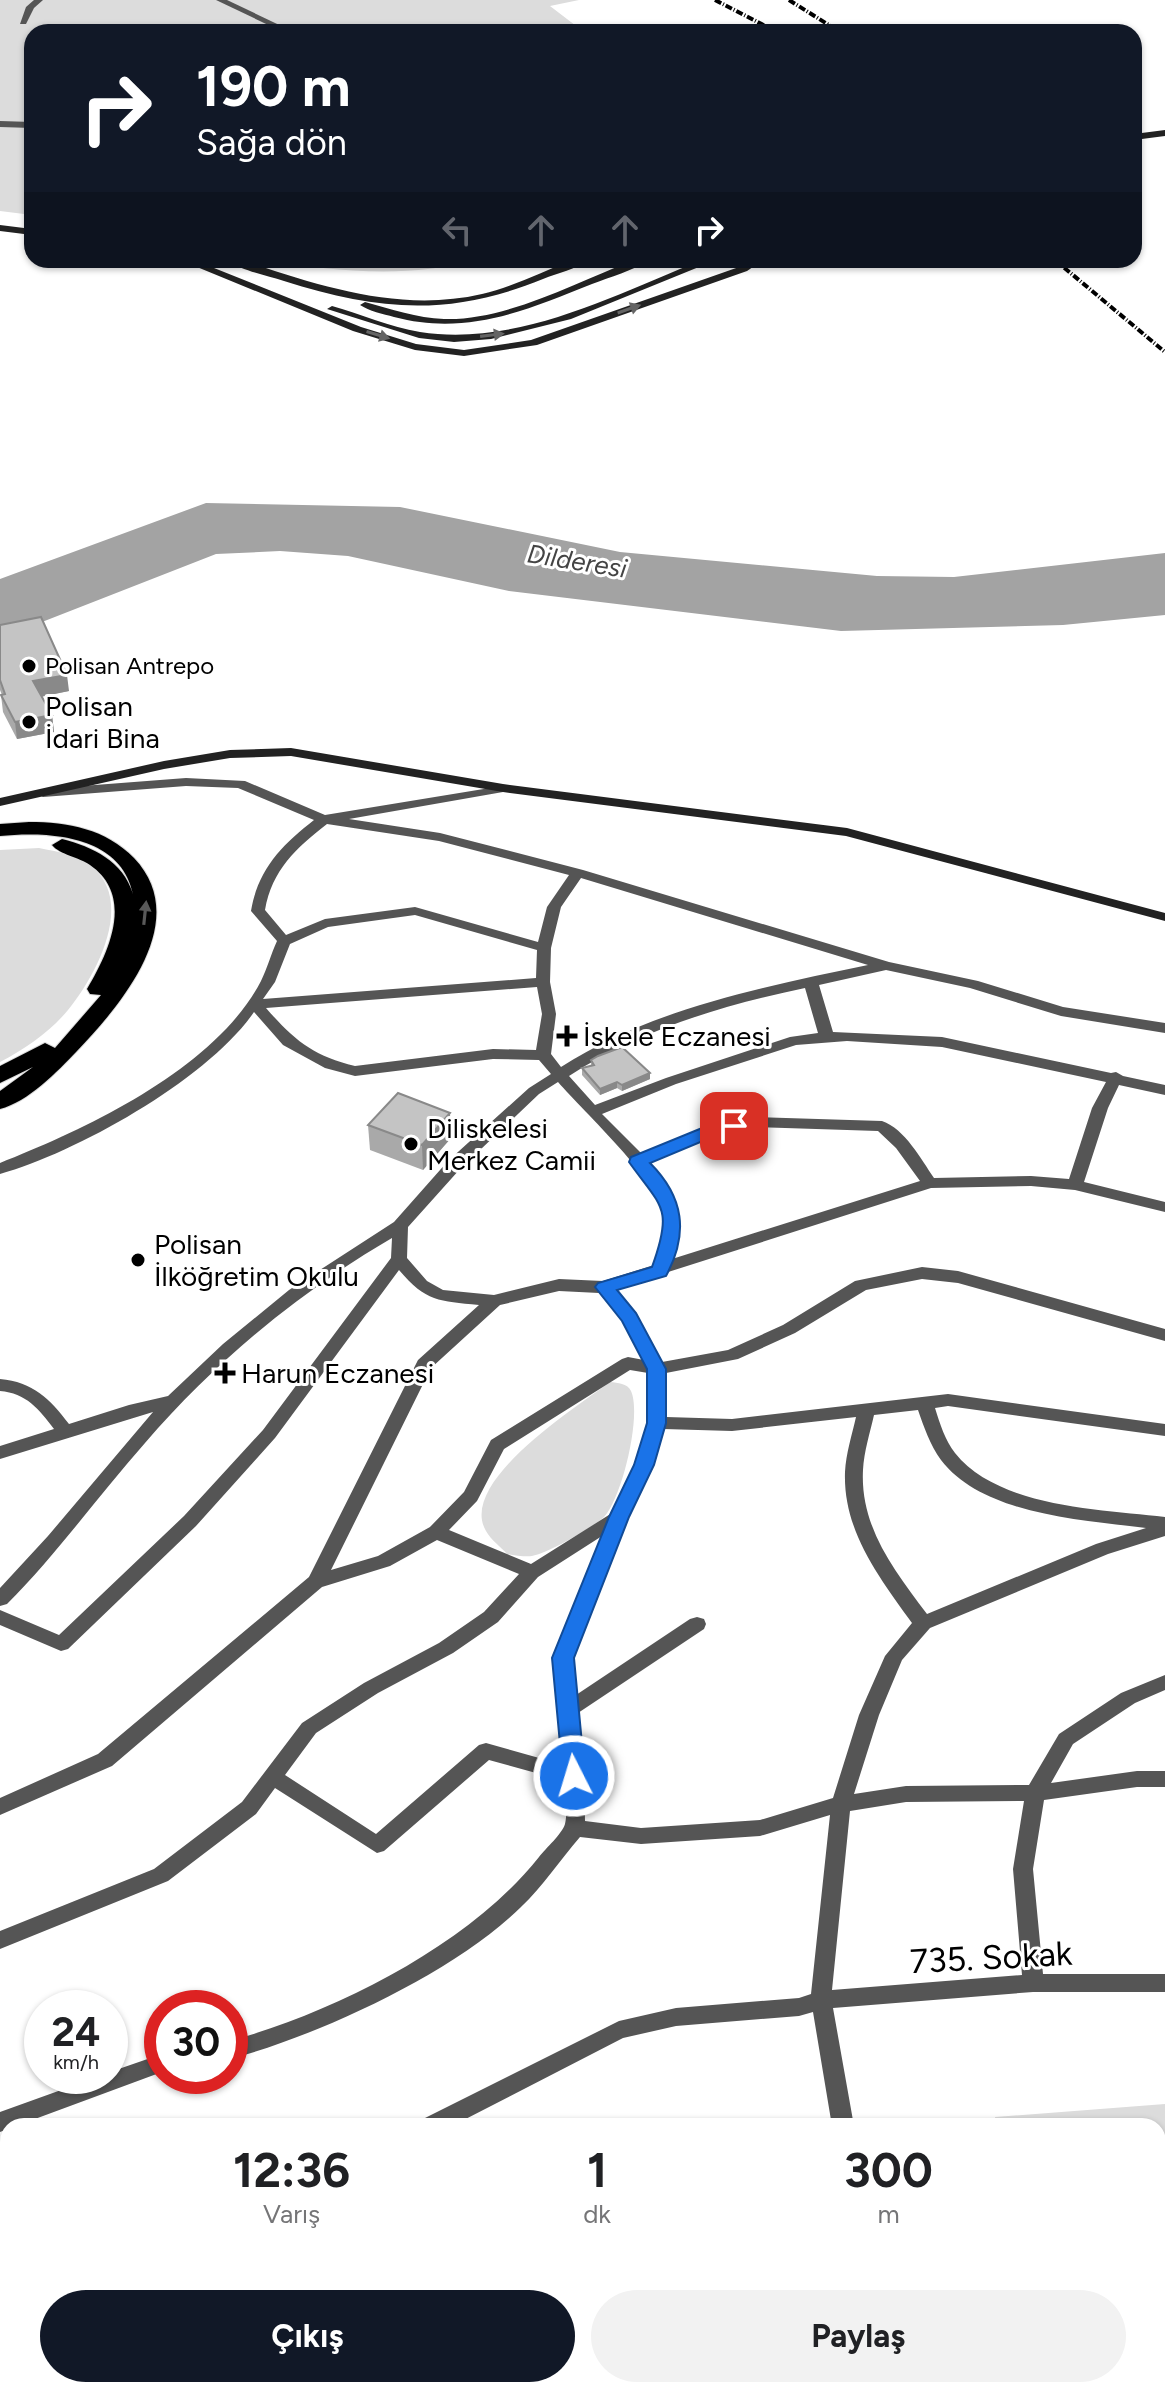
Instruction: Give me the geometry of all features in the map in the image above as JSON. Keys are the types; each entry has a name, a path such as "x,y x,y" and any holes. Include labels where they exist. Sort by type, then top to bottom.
{"highway":[{"path":"0,830 46,828 104,842 127,857 145,883 147,912 138,952 101,1013 63,1056 0,1102"},
{"path":"0,839 46,841 77,848 100,859 117,875 127,900 124,937 109,974 84,1011 48,1048 0,1076"}],"main road":[{"path":"1142,140 1165,133"},
{"path":"1142,141 1165,141"},
{"path":"0,218 24,220"},
{"path":"0,228 24,231"},
{"path":"205,268 357,329 415,347 464,353 533,343 745,268"},
{"path":"256,268 395,315 455,322 501,313 622,268"},
{"path":"341,296 432,304 481,298 562,268"},
{"path":"227,277 420,336 464,339 521,332 690,268"},
{"path":"0,802 25,794 230,754 291,752 503,788 847,832 981,865 1165,917"}],"street":[{"path":"23,22 39,0"},
{"path":"220,0 272,24"},
{"path":"0,124 24,125"},
{"path":"25,794 186,782 240,784 324,819 440,837 578,873 886,966 973,984 1061,1011 1165,1028"},
{"path":"284,941 258,911 261,886 273,864 324,819 503,788"},
{"path":"578,873 554,907 544,948 543,982 549,1014 543,1055 656,1180 673,1214 669,1246 660,1271"},
{"path":"284,941 325,923 415,911 544,948"},
{"path":"0,1169 46,1151 150,1097 222,1040 255,1004 280,959 284,941"},
{"path":"0,1599 35,1566 141,1436 229,1348 348,1254 400,1226 454,1165 534,1091 589,1056 682,1016 753,994 886,966"},
{"path":"255,1004 543,982"},
{"path":"811,983 827,1037"},
{"path":"255,1004 288,1042 330,1065 355,1071 493,1054 543,1055"},
{"path":"592,1112 671,1081 795,1040 827,1037 942,1042 1165,1090"},
{"path":"1075,1185 1100,1108 1116,1077"},
{"path":"638,1162 713,1130 756,1122 882,1126 902,1144 930,1183"},
{"path":"399,1259 421,1285 440,1295 494,1301 559,1285 604,1287 930,1183 1031,1181 1075,1185 1165,1207"},
{"path":"0,1617 61,1644 190,1521 269,1434 399,1259 400,1226"},
{"path":"0,1807 105,1760 316,1582 384,1561 436,1532 471,1496 497,1445 628,1363 657,1369 732,1355 789,1329 861,1285 922,1273 1002,1288 1165,1335"},
{"path":"248,2046 350,2004 447,1950 511,1905 575,1828 574,1776 563,1658 619,1517 644,1465 657,1423 657,1369 629,1317 604,1287"},
{"path":"316,1582 424,1364 494,1301"},
{"path":"0,1385 14,1385 38,1396 65,1432"},
{"path":"0,1453 129,1411 176,1401"},
{"path":"657,1423 732,1425 924,1401 1014,1408 1165,1430"},
{"path":"924,1401 934,1434 953,1462 979,1485 1041,1506 1165,1527"},
{"path":"866,1409 854,1470 857,1514 871,1549 923,1623"},
{"path":"0,1940 161,1875 249,1808 309,1728 371,1688 446,1648 491,1617 532,1572 619,1517"},
{"path":"842,2118 821,2000 841,1804 869,1715 894,1656 923,1623 1088,1554 1165,1527"},
{"path":"436,1532 532,1572"},
{"path":"0,1581 35,1566"},
{"path":"568,1710 697,1624"},
{"path":"1033,1983 1023,1869 1035,1793 1066,1739 1128,1698 1165,1682"},
{"path":"273,1777 377,1845 486,1751 574,1776"},
{"path":"575,1828 641,1836 760,1828 841,1804 906,1794 1035,1793 1137,1779 1165,1779"},
{"name":"735. Sokak","path":"447,2118 619,2030 676,2017 799,2007 821,2000 1033,1983 1165,1983"},
{"path":"11,2118 144,2070"}],"shaded area":[{"path":"0,0 579,0 550,6 574,24 24,24 24,214 0,211"},
{"path":"330,268 436,268 423,270"},
{"path":"39,848 73,856 91,866 104,881 110,898 111,918 99,959 68,1010 37,1039 0,1062 0,850"},
{"path":"610,1382 629,1388 634,1403 628,1456 611,1507 598,1522 548,1550 532,1556 507,1554 486,1531 482,1512 489,1490 525,1447"},
{"path":"1165,2104 1165,2118 995,2117"}],"water":[{"name":"Dilderesi","path":"206,503 400,507 620,552 877,576 954,577 1165,553 1165,615 1063,625 841,631 509,591 348,556 280,551 216,554 42,622 0,631 0,579"}],"building":[{"name":"Polisan Antrepo","path":"41,617 67,675 33,681 52,715 15,722 1,695 5,694 0,680 0,625"},
{"path":"622,1047 650,1073 622,1085 617,1082 600,1089 582,1068 594,1065 591,1060 598,1056"},
{"path":"398,1093 450,1113 422,1145 368,1125"}],"railway":[{"path":"715,0 762,24"},
{"path":"789,0 827,24"},
{"path":"1065,268 1165,352"}],"place":[{"name":"Polisan Antrepo","path":"29,666"},
{"name":"Polisan İdari Bina","path":"29,722"},
{"name":"İskele Eczanesi","path":"567,1036"},
{"name":"Diliskelesi Merkez Camii","path":"411,1144"},
{"name":"Polisan İlköğretim Okulu","path":"138,1260"},
{"name":"Harun Eczanesi","path":"225,1373"}],"route":[{"path":"574,1776 563,1658 619,1517 644,1465 657,1423 657,1369 629,1317 604,1287 660,1271 669,1246 673,1214 656,1180 638,1162 713,1130 734,1126"}]}
